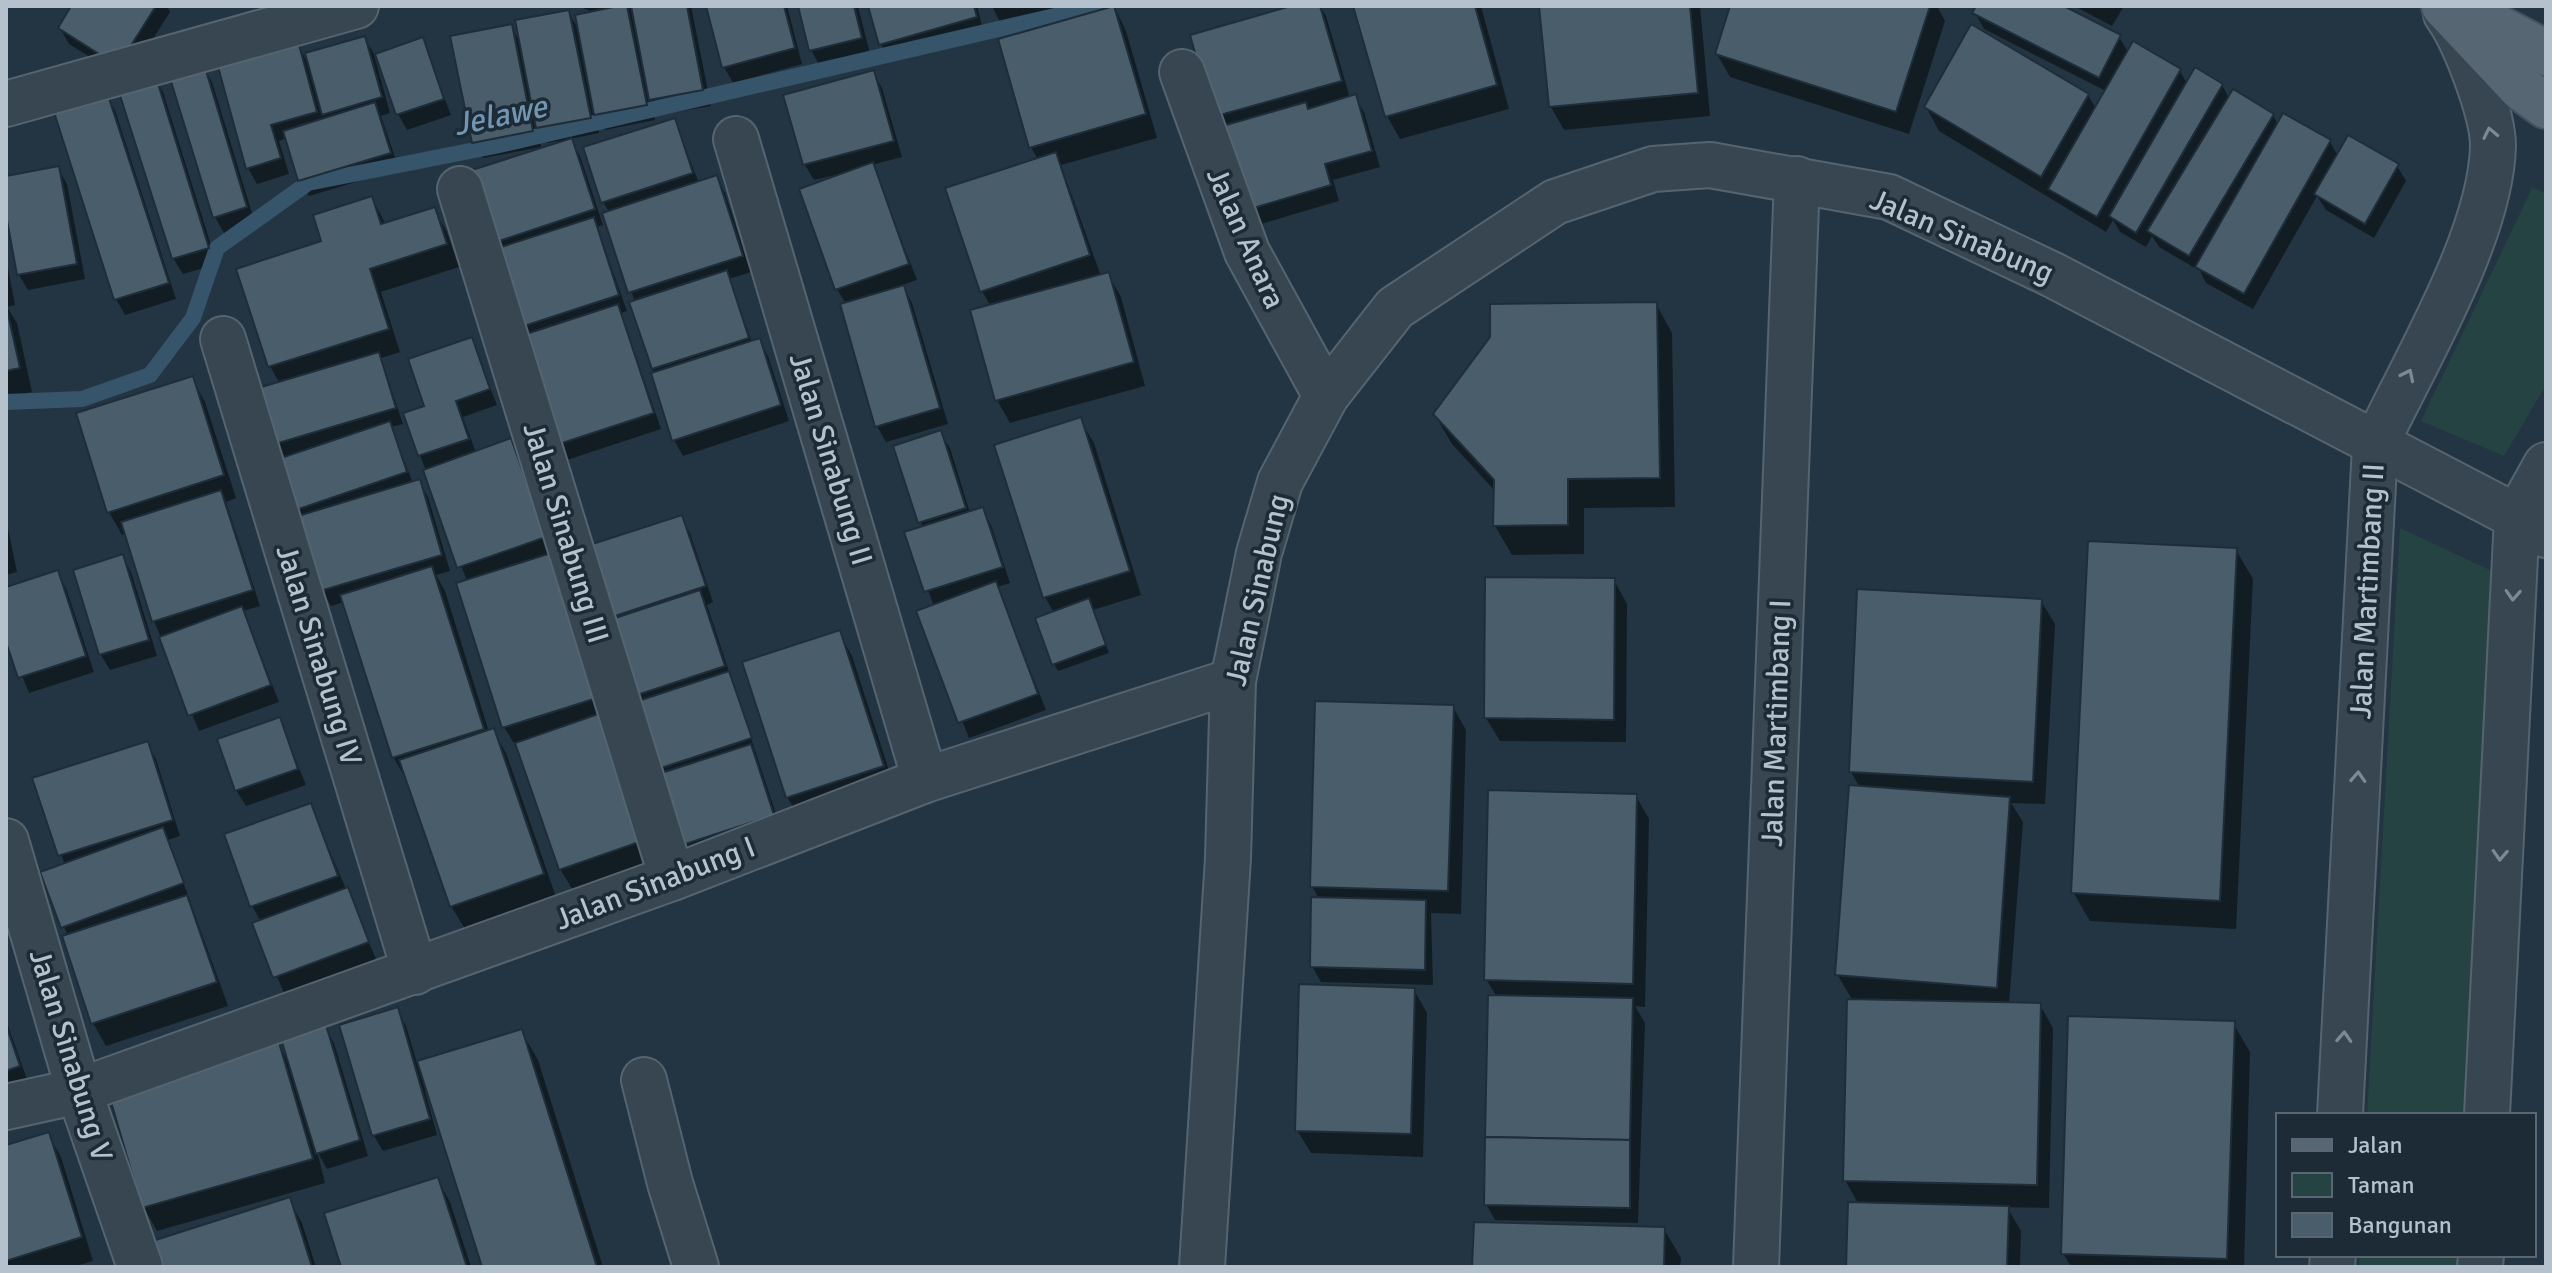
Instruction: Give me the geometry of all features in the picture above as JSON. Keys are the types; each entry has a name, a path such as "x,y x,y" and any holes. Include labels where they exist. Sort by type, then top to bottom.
{"main road":[{"path":"2442,6 2521,88 2546,106"},
{"path":"2457,6 2546,53"}],"street":[{"path":"6,104 356,6"},
{"name":"Jalan Martimbang II","path":"2340,1113 2375,446 2478,230 2493,144 2475,75 2459,32 2442,6"},
{"name":"Jalan Anara","path":"1182,72 1247,252 1326,396"},
{"name":"Jalan Sinabung II","path":"736,139 925,780"},
{"name":"Jalan Sinabung","path":"1202,1267 1228,858 1233,681 1259,553 1280,482 1326,396 1395,308 1555,202 1653,169 1710,165 1889,197 2053,275 2531,526"},
{"name":"Jalan Martimbang I","path":"1756,1267 1797,179"},
{"name":"Jalan Sinabung III","path":"460,189 672,878"},
{"name":"Jalan Sinabung IV","path":"223,339 415,972"},
{"path":"2487,1113 2531,526 2546,465"},
{"name":"Jalan Sinabung I","path":"6,1107 79,1091 672,878 925,780 1233,681"},
{"name":"Jalan Sinabung V","path":"6,841 79,1091 140,1267"},
{"path":"644,1080 670,1183 696,1267"}],"green space":[{"path":"2532,188 2546,193 2546,385 2504,456 2421,421"},
{"path":"2400,528 2492,571 2466,1113 2367,1113"},
{"path":"2359,1257 2459,1257 2459,1267 2359,1267"}],"building":[{"path":"71,6 156,6 118,66 58,28"},
{"path":"627,6 647,105 594,115 575,15"},
{"path":"631,6 687,6 703,90 649,100"},
{"path":"706,6 784,6 795,48 722,68"},
{"path":"798,6 854,6 862,38 809,51"},
{"path":"868,6 974,6 977,17 879,45"},
{"path":"1114,6 1146,114 1029,148 998,39"},
{"path":"1291,6 1320,6 1342,81 1213,117 1190,35"},
{"path":"1353,6 1475,6 1497,85 1385,117"},
{"path":"1539,6 1690,6 1698,93 1549,107"},
{"path":"1730,6 1930,6 1896,112 1715,54"},
{"path":"1976,6 2064,6 2121,35 2099,78 1972,13"},
{"path":"569,10 591,118 536,128 515,20"},
{"path":"512,24 533,131 472,143 450,36"},
{"path":"1971,24 2089,94 2041,177 1924,107"},
{"path":"365,36 382,97 322,115 305,53"},
{"path":"423,37 444,99 396,115 375,54"},
{"path":"298,41 317,112 271,125 281,158 246,169 217,63"},
{"path":"2133,41 2181,69 2097,217 2048,189"},
{"path":"204,64 247,207 213,218 169,75"},
{"path":"2195,67 2223,84 2136,233 2109,216"},
{"path":"874,70 894,141 803,165 783,95"},
{"path":"155,74 209,248 172,259 117,86"},
{"path":"2233,89 2274,114 2189,256 2147,231"},
{"path":"107,92 169,283 114,300 53,109"},
{"path":"1356,94 1372,151 1325,164 1331,185 1243,211 1219,127 1306,102 1308,109"},
{"path":"375,102 391,153 298,181 283,131"},
{"path":"2283,113 2331,140 2244,294 2195,267"},
{"path":"675,118 693,173 601,203 583,147"},
{"path":"2348,135 2399,164 2365,224 2314,194"},
{"path":"572,138 595,209 496,242 472,170"},
{"path":"1056,152 1090,255 980,292 945,188"},
{"path":"873,162 909,264 835,290 799,189"},
{"path":"59,166 77,264 17,275 6,215 6,176"},
{"path":"717,175 743,256 628,293 602,213"},
{"path":"372,196 381,224 435,207 447,244 370,269 389,329 268,367 236,269 321,241 313,215"},
{"path":"594,217 619,295 518,328 492,250"},
{"path":"727,270 749,338 652,369 629,302"},
{"path":"1109,272 1134,362 995,401 970,310"},
{"path":"904,285 940,408 875,427 840,304"},
{"path":"1657,302 1660,478 1568,479 1568,525 1493,526 1494,480 1433,414 1490,337 1490,304"},
{"path":"618,304 654,413 556,445 520,336"},
{"path":"6,305 20,368 6,371"},
{"path":"472,337 490,389 456,401 469,439 418,456 403,413 424,406 408,359"},
{"path":"760,338 781,405 672,441 651,373"},
{"path":"379,352 396,408 275,444 258,388"},
{"path":"193,376 224,475 107,513 76,413"},
{"path":"1081,417 1130,571 1043,598 994,445"},
{"path":"390,421 407,472 296,510 278,459"},
{"path":"941,430 966,508 918,523 893,446"},
{"path":"511,438 546,537 457,568 423,470"},
{"path":"420,479 442,555 320,591 298,516"},
{"path":"221,490 253,590 152,622 121,522"},
{"path":"983,507 1003,567 924,592 904,532"},
{"path":"682,515 706,586 600,621 577,549"},
{"path":"2088,541 2237,548 2220,901 2071,893"},
{"path":"551,553 597,698 502,728 456,583"},
{"path":"123,554 149,640 99,655 73,570"},
{"path":"432,566 484,729 392,758 340,595"},
{"path":"58,570 86,656 18,678 6,642 6,587"},
{"path":"1485,577 1615,578 1614,720 1484,718"},
{"path":"996,581 1038,694 958,723 916,611"},
{"path":"1857,589 2042,599 2033,782 1849,772"},
{"path":"700,590 725,666 625,699 600,623"},
{"path":"1089,598 1106,645 1052,665 1035,618"},
{"path":"242,606 271,685 188,716 159,637"},
{"path":"840,630 884,766 786,798 742,662"},
{"path":"729,671 752,738 661,768 638,701"},
{"path":"1315,701 1454,705 1448,891 1310,887"},
{"path":"601,713 645,840 559,870 515,743"},
{"path":"280,717 298,769 235,791 217,739"},
{"path":"494,728 544,874 450,907 399,760"},
{"path":"148,741 173,820 58,856 32,778"},
{"path":"751,744 774,815 670,849 646,778"},
{"path":"1849,785 2010,797 1997,988 1835,975"},
{"path":"1488,790 1637,794 1633,984 1484,980"},
{"path":"311,803 338,876 250,907 224,834"},
{"path":"163,827 184,883 61,928 40,872"},
{"path":"348,887 369,942 273,978 252,923"},
{"path":"187,895 217,982 91,1024 62,936"},
{"path":"1311,897 1426,900 1425,970 1310,967"},
{"path":"1299,984 1415,988 1411,1134 1295,1131"},
{"path":"1488,995 1633,998 1630,1140 1485,1137"},
{"path":"1847,999 2041,1003 2037,1185 1843,1181"},
{"path":"398,1007 430,1119 372,1136 339,1025"},
{"path":"2068,1016 2235,1021 2227,1259 2061,1254"},
{"path":"6,1025 20,1066 6,1071"},
{"path":"326,1025 360,1140 316,1154 281,1039"},
{"path":"522,1029 597,1267 482,1267 417,1061"},
{"path":"278,1039 313,1159 142,1208 107,1088"},
{"path":"49,1132 82,1237 6,1261 6,1145"},
{"path":"1485,1137 1630,1140 1630,1208 1484,1205"},
{"path":"438,1177 467,1267 341,1267 324,1213"},
{"path":"290,1197 312,1267 151,1267 143,1244"},
{"path":"1848,1202 2009,1206 2007,1267 1846,1267"},
{"path":"1474,1222 1665,1227 1664,1267 1472,1267"}],"waterway":[{"name":"Jelawe","path":"6,402 82,399 150,375 193,318 217,248 308,183 495,146 1098,6"}]}
